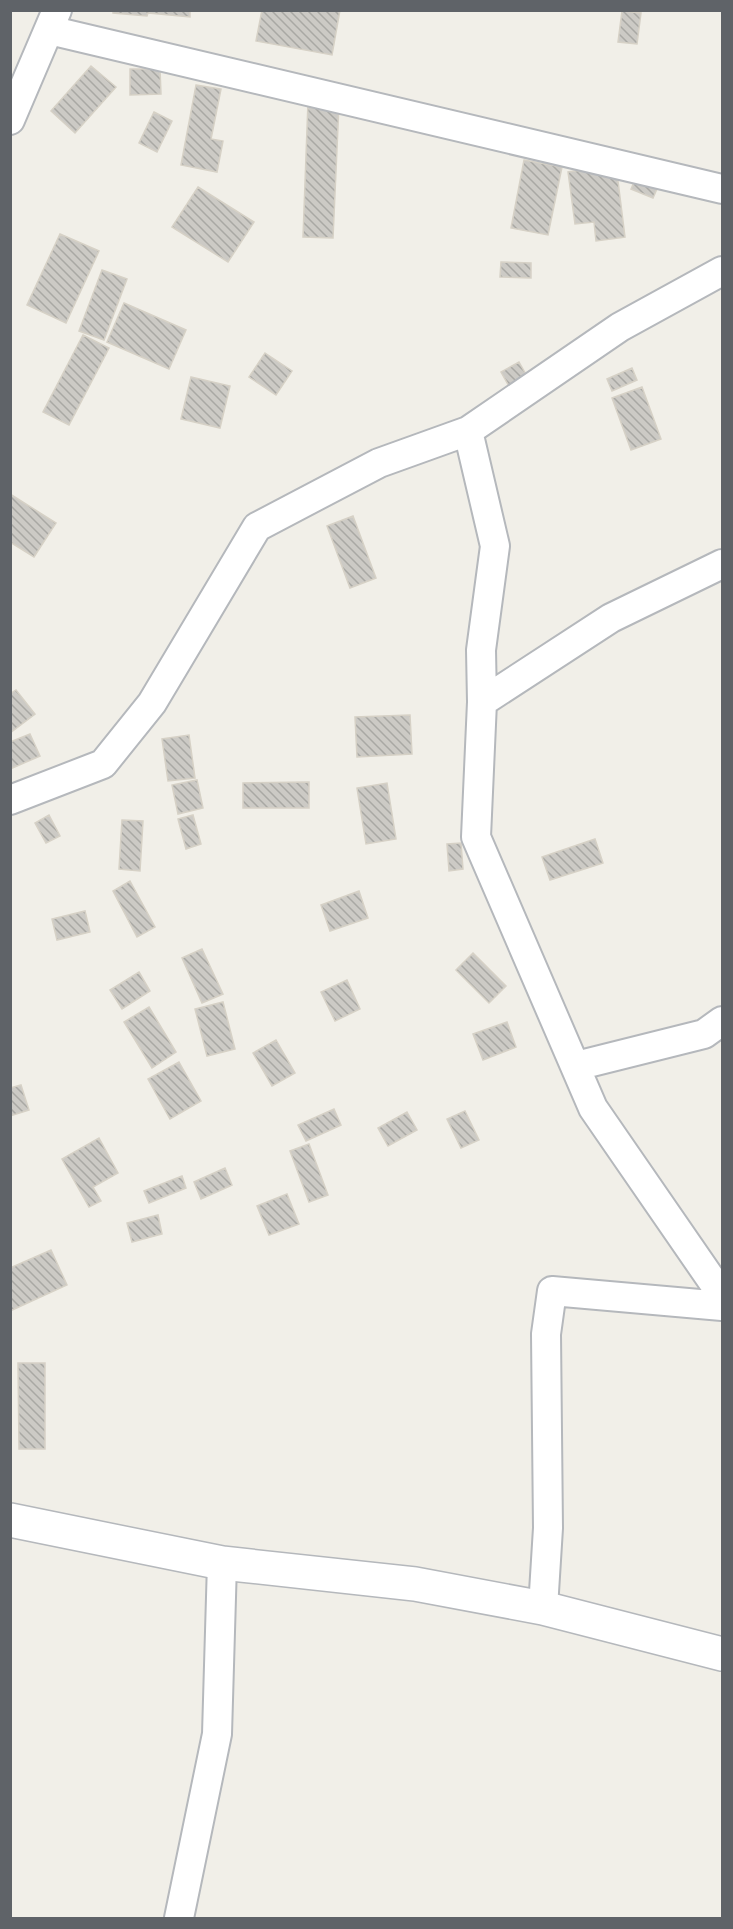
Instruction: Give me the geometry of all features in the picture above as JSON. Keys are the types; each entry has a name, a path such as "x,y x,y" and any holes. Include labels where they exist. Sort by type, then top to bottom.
{"street":[{"path":"10,120 53,20 723,189"},
{"path":"10,800 103,764 152,703 257,527 379,463 468,430 620,327 723,272"},
{"path":"468,430 495,546 481,650 482,702 476,837 593,1108 723,1295"},
{"path":"482,702 611,618 723,564"},
{"path":"576,1066 704,1034 723,1021"},
{"path":"543,1608 548,1528 546,1334 552,1291 723,1306"},
{"path":"10,1520 222,1563 415,1584 543,1608 723,1654"},
{"path":"178,1918 217,1734 222,1563"}],"building":[{"path":"113,10 190,10 190,17 148,13 147,16 113,13"},
{"path":"262,10 340,10 332,55 256,41"},
{"path":"622,11 641,13 637,44 618,42"},
{"path":"91,66 116,87 75,133 51,111"},
{"path":"130,69 160,69 161,94 130,95"},
{"path":"196,85 221,89 211,139 223,141 217,172 181,165"},
{"path":"308,102 339,104 333,238 303,237"},
{"path":"154,112 172,121 157,152 139,143"},
{"path":"645,157 667,166 653,198 631,189"},
{"path":"524,160 562,167 548,235 511,228"},
{"path":"616,165 625,237 596,241 594,222 575,224 568,172"},
{"path":"198,187 254,222 228,262 172,227"},
{"path":"60,234 99,251 66,323 27,305"},
{"path":"501,262 531,263 531,278 500,277"},
{"path":"102,270 127,279 104,340 79,331"},
{"path":"124,303 186,330 169,369 107,342"},
{"path":"83,335 109,348 69,425 43,412"},
{"path":"265,353 292,371 276,395 249,377"},
{"path":"519,362 532,385 514,395 501,372"},
{"path":"632,368 637,380 612,391 607,379"},
{"path":"191,377 230,386 220,428 181,419"},
{"path":"642,387 661,439 631,450 612,398"},
{"path":"10,494 56,523 34,557 10,542"},
{"path":"353,516 376,578 350,588 327,526"},
{"path":"16,690 35,714 10,733 10,694"},
{"path":"410,715 412,754 357,757 355,717"},
{"path":"30,734 40,756 10,769 10,742"},
{"path":"189,735 195,778 168,781 162,739"},
{"path":"197,780 203,808 178,814 172,785"},
{"path":"309,782 309,808 243,808 243,783"},
{"path":"387,783 396,839 366,844 357,788"},
{"path":"49,815 60,836 46,843 35,823"},
{"path":"193,815 201,844 186,849 178,819"},
{"path":"122,820 143,821 140,871 119,869"},
{"path":"595,839 603,863 550,880 542,857"},
{"path":"461,843 463,869 449,871 447,844"},
{"path":"130,881 155,927 137,937 113,891"},
{"path":"359,891 368,918 330,931 321,905"},
{"path":"85,911 90,932 57,940 52,919"},
{"path":"202,949 223,994 202,1003 182,958"},
{"path":"473,953 506,986 489,1003 456,970"},
{"path":"139,972 150,991 122,1009 110,990"},
{"path":"347,980 360,1009 335,1021 321,992"},
{"path":"223,1002 235,1049 207,1056 195,1009"},
{"path":"149,1007 176,1052 152,1068 124,1022"},
{"path":"507,1022 516,1047 483,1060 473,1034"},
{"path":"276,1040 295,1073 272,1086 253,1053"},
{"path":"179,1062 201,1101 170,1119 148,1079"},
{"path":"21,1085 29,1110 10,1116 10,1088"},
{"path":"334,1109 341,1125 306,1141 298,1125"},
{"path":"465,1111 479,1140 461,1148 447,1119"},
{"path":"407,1112 417,1130 388,1146 378,1128"},
{"path":"99,1138 118,1173 93,1187 101,1201 89,1207 62,1159"},
{"path":"309,1144 328,1195 309,1202 290,1151"},
{"path":"225,1168 232,1185 201,1199 194,1182"},
{"path":"182,1176 186,1188 149,1203 144,1191"},
{"path":"287,1194 299,1224 269,1235 257,1206"},
{"path":"158,1215 162,1234 132,1242 127,1223"},
{"path":"51,1250 67,1285 10,1311 10,1268"},
{"path":"18,1363 45,1363 45,1449 19,1449"}]}
